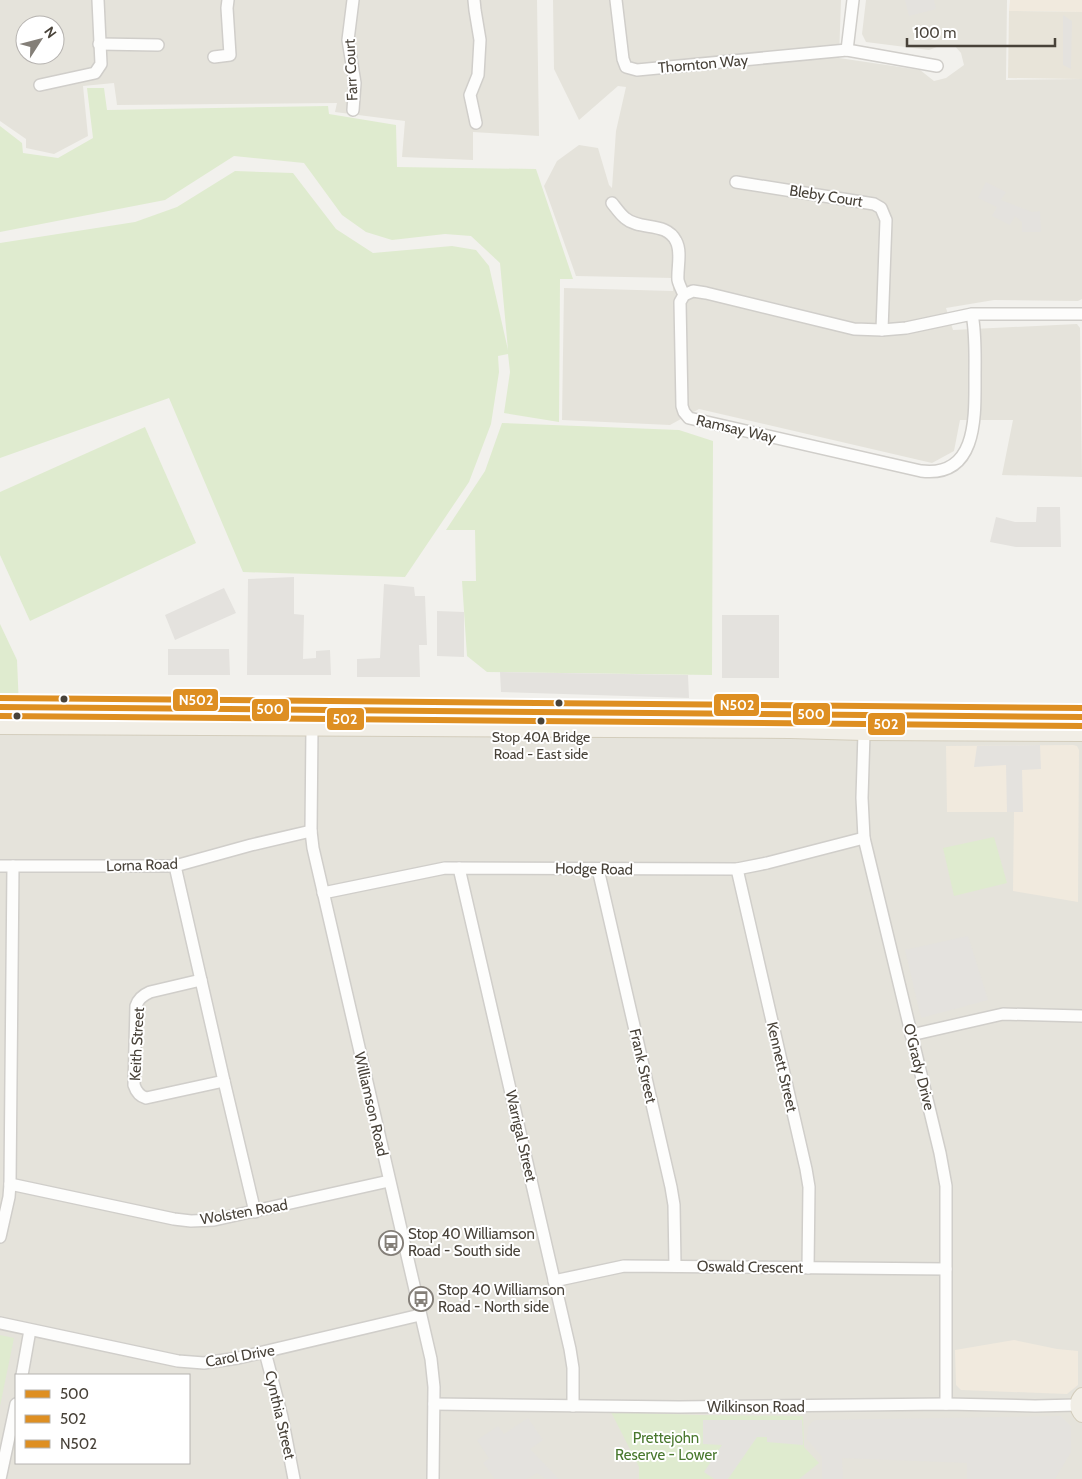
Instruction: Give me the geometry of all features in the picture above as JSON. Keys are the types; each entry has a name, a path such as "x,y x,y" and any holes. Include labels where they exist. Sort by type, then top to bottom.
{"main road":[{"path":"0,707 1082,717"},
{"path":"151,708 152,727"},
{"path":"312,710 312,728"},
{"path":"481,712 482,729"},
{"path":"863,715 864,733"},
{"path":"0,727 1082,734"}],"street":[{"path":"40,85 95,73 101,64 98,0"},
{"path":"214,57 230,55 228,0"},
{"name":"Farr Court","path":"353,0 348,40 355,83 353,110"},
{"path":"474,0 480,40 478,75 470,95 476,123"},
{"name":"Thornton Way","path":"616,0 623,59 626,68 637,70 848,50 937,66"},
{"path":"848,50 853,0"},
{"path":"99,44 158,45"},
{"name":"Bleby Court","path":"736,182 874,204 882,208 886,220 882,330"},
{"path":"612,203 625,219 637,224 658,227 673,236 678,243 678,282 684,295 693,291 706,293 854,329 882,330 906,328 972,314 1082,314"},
{"name":"Ramsay Way","path":"684,295 680,302 682,406 689,418 931,472 941,471 960,459 966,451 972,434 975,417 975,331 972,314"},
{"name":"Williamson Road","path":"312,728 311,831 316,867 431,1359 434,1380 433,1479"},
{"name":"O'Grady Drive","path":"864,733 862,798 864,838 944,1174 946,1200 946,1404"},
{"name":"Lorna Road","path":"0,866 175,866 311,831"},
{"name":"Hodge Road","path":"323,893 438,869 737,869 864,838"},
{"path":"0,1237 10,1184 5,1144 13,866"},
{"path":"175,866 255,1212"},
{"name":"Warrigal Street","path":"459,868 572,1358 573,1406"},
{"name":"Frank Street","path":"598,869 671,1187 674,1205 675,1266"},
{"name":"Kennett Street","path":"737,869 806,1169 809,1187 808,1268"},
{"name":"Keith Street","path":"200,980 150,992 138,1000 136,1006 134,1085 137,1093 146,1098 224,1081"},
{"path":"911,1035 1003,1014 1082,1016"},
{"name":"Wolsten Road","path":"10,1184 183,1221 214,1220 389,1181"},
{"name":"Oswald Crescent","path":"554,1281 624,1266 946,1269"},
{"name":"Carol Drive","path":"0,1323 189,1362 217,1362 420,1315"},
{"path":"22,1374 30,1330"},
{"name":"Cynthia Street","path":"265,1352 282,1417 294,1479"},
{"name":"Wilkinson Road","path":"434,1404 776,1407 946,1404 1080,1405"},
{"path":"0,1479 15,1409"}],"shaded area":[{"path":"0,0 537,0 539,136 473,132 473,160 402,157 405,121 335,112 337,103 117,105 114,83 83,86 88,136 54,154 26,148 26,139 0,121"},
{"path":"553,0 841,0 839,58 920,70 934,81 946,78 964,65 961,53 954,45 942,45 929,50 866,42 862,34 866,0 1007,0 1006,80 1082,79 1082,299 1078,301 994,300 946,308 953,330 1077,324 1080,328 1082,477 1002,475 1013,420 960,420 954,451 932,463 699,409 670,425 562,420 564,288 673,291 673,278 576,276 544,186 557,161 579,145 598,148 609,185 612,188 616,131 626,87 618,86 579,120 554,69"},
{"path":"905,0 934,0 936,9 909,16"},
{"path":"1010,0 1082,0 1082,12 1009,11"},
{"path":"1009,11 1082,12 1082,79 1008,78"},
{"path":"1063,15 1072,21 1071,69 1063,65"},
{"path":"986,182 1006,192 1001,200 1032,212 1040,211 1041,232 1022,232 1022,222 1015,216 1010,225 992,216 997,207 978,198"},
{"path":"1037,507 1060,507 1061,547 1016,547 990,542 996,517 1015,522 1036,522"},
{"path":"294,577 294,614 304,615 303,659 316,658 316,651 330,650 331,675 247,675 248,579"},
{"path":"384,584 414,587 415,596 425,596 427,645 419,645 420,677 357,677 357,659 380,658"},
{"path":"224,588 236,613 175,640 165,615"},
{"path":"437,611 464,612 464,657 437,656"},
{"path":"722,615 779,615 779,678 722,678"},
{"path":"168,649 229,649 230,675 168,675"},
{"path":"500,672 688,675 689,698 501,692"},
{"path":"0,727 1082,734 1082,1479 0,1479"},
{"path":"1040,745 1041,769 1022,770 1023,812 1007,812 1006,765 974,767 977,746"},
{"path":"946,746 1077,746 1079,750 1078,902 1013,891 1014,812 947,812"},
{"path":"968,936 988,1000 921,1018 905,950"},
{"path":"1014,1340 1057,1349 1078,1351 1078,1385 1067,1394 961,1390 956,1385 955,1350"},
{"path":"1061,1416 1071,1426 1071,1452 1055,1479 967,1479 967,1463 842,1458 843,1479 822,1479 822,1457 807,1439 808,1427 816,1420"},
{"path":"528,1418 543,1440 530,1449 559,1479 546,1479 537,1473 527,1479 495,1479 483,1463 489,1458 477,1440 498,1426 504,1434"},
{"path":"703,1420 802,1420 803,1445 767,1442 767,1437 757,1437 728,1479 714,1479 704,1472 722,1445 703,1444"}],"green space":[{"path":"87,88 104,88 107,110 328,106 329,114 396,125 397,167 536,169 573,279 560,279 559,422 504,413 510,372 508,354 498,356 499,372 491,424 469,482 405,577 243,572 169,398 0,458 0,243 135,222 177,207 235,171 293,173 336,229 373,253 452,246 476,250 489,266 508,350 500,263 471,236 445,234 392,240 366,232 342,215 304,163 234,156 165,200 0,232 0,126 22,143 23,153 58,158 93,138"},
{"path":"502,423 679,430 713,441 712,675 487,672 467,656 462,581 476,581 475,530 446,530 485,471"},
{"path":"145,427 196,543 30,621 0,555 0,492"},
{"path":"0,624 17,660 19,707 0,707"},
{"path":"994,837 1007,883 954,896 943,848"},
{"path":"0,1335 14,1338 0,1406"},
{"name":"Prettejohn Reserve - Lower","path":"611,1412 803,1416 804,1447 819,1463 799,1479 639,1479 639,1467"}],"transit line":[{"name":"N502","path":"0,698 1082,708"},
{"name":"500","path":"0,707 1082,717"},
{"name":"502","path":"0,716 1082,726"}],"place":[{"name":"Stop 40A Bridge Road - East side","path":"541,721"},
{"name":"Stop 40 Williamson Road - South side","path":"391,1243"},
{"name":"Stop 40 Williamson Road - North side","path":"421,1299"}]}
